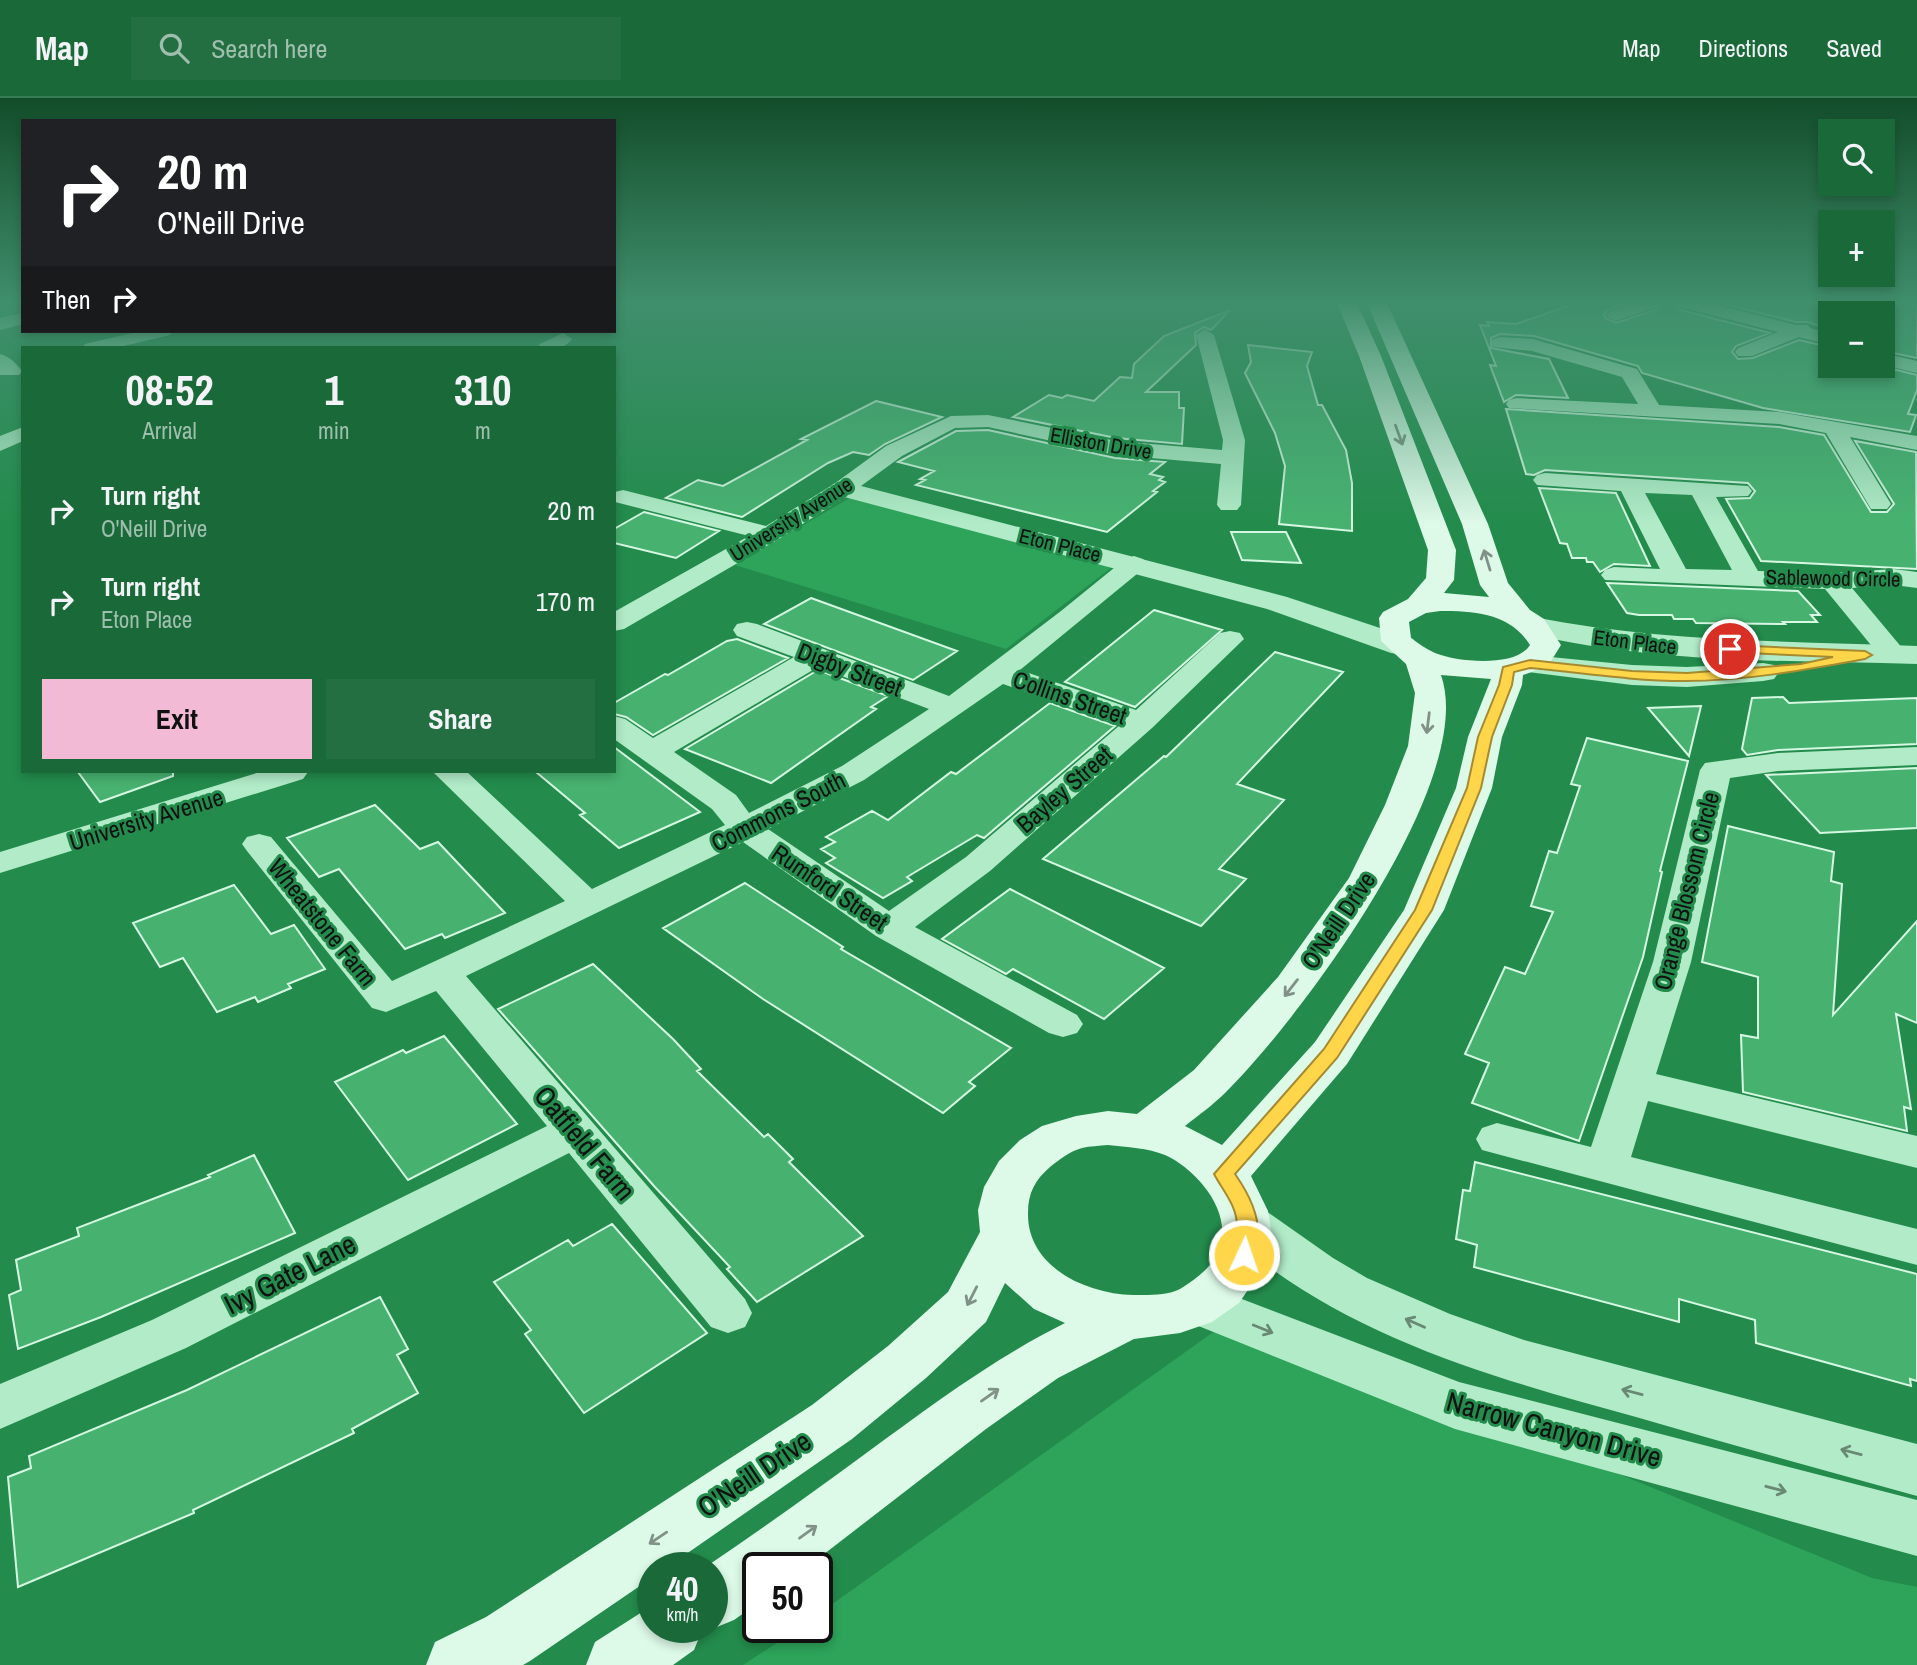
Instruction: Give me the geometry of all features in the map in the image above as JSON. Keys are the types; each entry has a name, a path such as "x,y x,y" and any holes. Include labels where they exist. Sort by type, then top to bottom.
{"main road":[{"path":"1377,376 1442,550 1440,580 1408,631"},
{"path":"1408,631 1464,670 1519,667 1542,655 1545,646 1543,638 1494,584 1475,524 1409,376"},
{"path":"1408,631 1463,602 1493,607 1527,622"},
{"name":"O'Neill Drive","path":"1148,1131 1210,1081 1293,987 1368,879 1403,805 1425,746 1432,693 1408,631"},
{"path":"1224,1174 1331,1053 1424,910 1474,788 1485,737 1506,685 1519,667"},
{"name":"O'Neill Drive","path":"1108,1128 1148,1131 1177,1141 1203,1155 1224,1174 1240,1198 1248,1225 1244,1255 1228,1283 1200,1304 1165,1316 1125,1318 1083,1310 1047,1292 1019,1265 1004,1235 1003,1203 1014,1173 1038,1150 1070,1134 1108,1128"},
{"name":"O'Neill Drive","path":"458,1665 508,1639 832,1422 907,1362 967,1307 1004,1235"},
{"name":"O'Neill Drive","path":"728,1588 806,1533 966,1412 1039,1362 1125,1318"},
{"path":"618,1665 650,1643"}],"street":[{"path":"1216,376 1234,440 1229,505"},
{"path":"1567,376 1582,408"},
{"path":"1632,376 1652,411"},
{"path":"1516,404 1779,418 1917,443"},
{"name":"Elliston Drive","path":"969,419 1116,448 1234,458"},
{"name":"University Avenue","path":"616,622 770,534 842,489 894,451 937,427 969,419"},
{"path":"1833,427 1879,504"},
{"path":"0,444 21,434"},
{"path":"1545,480 1740,491"},
{"path":"1629,485 1678,576"},
{"name":"Eton Place","path":"842,489 1277,603 1408,631"},
{"name":"Sablewood Circle","path":"1701,490 1748,577"},
{"path":"623,497 770,534"},
{"name":"Commons South","path":"386,999 588,904 853,773 1000,673 1134,564"},
{"name":"Sablewood Circle","path":"1614,575 1833,581 1894,578 1917,580"},
{"path":"1833,581 1892,655"},
{"name":"Eton Place","path":"1527,622 1578,635 1674,648 1892,655"},
{"name":"Digby Street","path":"747,630 952,707"},
{"name":"Bayley Street","path":"889,928 978,864 1141,722 1230,639"},
{"name":"Eton Place","path":"1519,667 1687,677 1801,668 1892,655"},
{"path":"652,752 816,656"},
{"name":"Collins Street","path":"1000,673 1141,722"},
{"name":"Rumford Street","path":"616,726 724,802 744,828 889,928 1063,1024"},
{"name":"Orange Blossom Circle","path":"1606,1166 1672,962 1716,770 1778,762 1917,756"},
{"name":"University Avenue","path":"0,863 236,780 285,773"},
{"path":"450,773 588,904"},
{"name":"Wheatstone Farm","path":"260,844 386,999"},
{"name":"Oatfield Farm","path":"442,973 728,1312"},
{"path":"1632,1083 1917,1152"},
{"name":"Ivy Gate Lane","path":"0,1407 169,1334 575,1131"},
{"path":"1497,1139 1917,1247"},
{"path":"1248,1225 1315,1273 1349,1293 1431,1329 1524,1363 1917,1470"},
{"name":"Narrow Canyon Drive","path":"1200,1304 1455,1405 1917,1528"}],"green space":[{"path":"853,496 1112,567 1006,649 735,565"},
{"path":"1240,1313 1872,1578 1917,1587 1917,1665 743,1665 777,1643 833,1643 833,1604"}],"building":[{"path":"1163,376 1146,392 1179,392 1179,408 1184,408 1182,444 1116,438 1013,417 1049,395 1062,398 1067,395 1094,401 1120,377"},
{"path":"1247,376 1310,376 1318,405 1322,405 1346,450 1352,483 1352,531 1279,524 1285,466 1275,433"},
{"path":"1494,376 1557,376 1568,398 1516,395 1504,402"},
{"path":"1653,376 1917,376 1917,390 1908,414 1916,415 1910,432 1763,408"},
{"path":"876,401 942,417 885,444 869,455 853,452 828,463 742,517 666,498 698,480 723,486 807,440 801,439"},
{"path":"1506,409 1779,427 1824,435 1871,512 1887,512 1894,504 1855,441 1916,452 1917,569 1761,561 1726,499 1750,498 1755,491 1748,483 1545,470 1534,475 1526,474"},
{"path":"988,430 1115,458 1165,462 1150,474 1163,477 1159,480 1165,482 1153,491 1157,492 1107,532 916,485 925,480 920,479 934,471 898,462 956,431"},
{"path":"1539,488 1616,493 1650,566 1614,564 1600,572 1593,562 1587,562 1586,558 1572,558 1567,544 1560,543"},
{"path":"644,512 719,531 676,558 616,543 616,528"},
{"path":"1231,532 1286,532 1301,563 1242,560"},
{"path":"1607,583 1798,591 1820,615 1811,615 1817,622 1783,622 1785,624 1696,623 1693,619 1674,619 1672,615 1639,615 1627,613"},
{"path":"811,598 957,651 913,680 764,624"},
{"path":"1154,610 1222,630 1135,707 1065,682"},
{"path":"737,639 788,658 653,735 626,717 616,714 616,702 727,641"},
{"path":"1275,652 1343,672 1237,784 1284,800 1219,869 1246,879 1201,926 1043,859 1166,757"},
{"path":"818,670 888,696 871,707 876,709 771,783 685,749"},
{"path":"1783,697 1789,703 1917,698 1917,744 1778,750 1747,755 1742,749 1752,698"},
{"path":"1050,703 1115,726 984,838 977,835 907,877 912,881 883,898 826,863 835,858 821,849 835,842 826,837 872,811 888,820 951,772 956,774"},
{"path":"1701,706 1689,756 1648,708"},
{"path":"1587,738 1688,761 1660,871 1662,872 1643,957 1579,1141 1472,1103 1489,1063 1465,1054 1505,967 1525,974 1553,912 1531,906 1549,851 1557,853 1580,786 1571,784"},
{"path":"616,749 700,812 619,848 580,815 585,813 537,773 616,773"},
{"path":"1917,768 1917,828 1820,833 1766,775"},
{"path":"79,773 173,773 173,776 100,802"},
{"path":"375,805 420,849 438,842 505,913 445,938 442,934 405,949 339,869 319,877 287,838"},
{"path":"1728,826 1834,852 1831,881 1842,884 1833,1015 1917,921 1917,1023 1896,1014 1911,1109 1904,1107 1907,1131 1743,1092 1741,1035 1758,1038 1758,977 1702,962"},
{"path":"745,883 843,947 841,949 1011,1048 969,1082 975,1086 943,1113 763,999 663,928"},
{"path":"234,885 271,934 294,925 325,969 288,984 291,988 258,1002 255,997 217,1012 183,958 160,967 133,923"},
{"path":"1010,889 1164,968 1104,1019 1013,969 1006,974 942,939"},
{"path":"593,964 673,1039 701,1069 697,1071 764,1137 768,1134 793,1159 789,1162 863,1236 757,1302 727,1269 730,1267 654,1186 498,1009"},
{"path":"444,1036 517,1124 408,1180 335,1082 403,1050 406,1053"},
{"path":"254,1155 295,1233 101,1317 18,1349 9,1295 21,1290 16,1260 79,1236 77,1228 210,1177 208,1175"},
{"path":"1475,1162 1917,1274 1917,1381 1910,1379 1911,1386 1756,1343 1755,1320 1679,1299 1679,1322 1474,1267 1477,1245 1456,1239 1463,1190 1470,1191"},
{"path":"612,1224 707,1333 584,1413 525,1334 531,1330 494,1282 568,1240 573,1246"},
{"path":"380,1297 408,1349 397,1355 418,1393 352,1429 354,1433 193,1510 194,1513 18,1587 8,1477 31,1468 29,1456 187,1390"}],"route":[{"path":"1244,1255 1248,1225 1240,1198 1224,1174 1331,1053 1424,910 1474,788 1485,737 1506,685 1508,670 1530,664 1632,675 1687,677 1801,668 1865,655 1730,649"}]}
